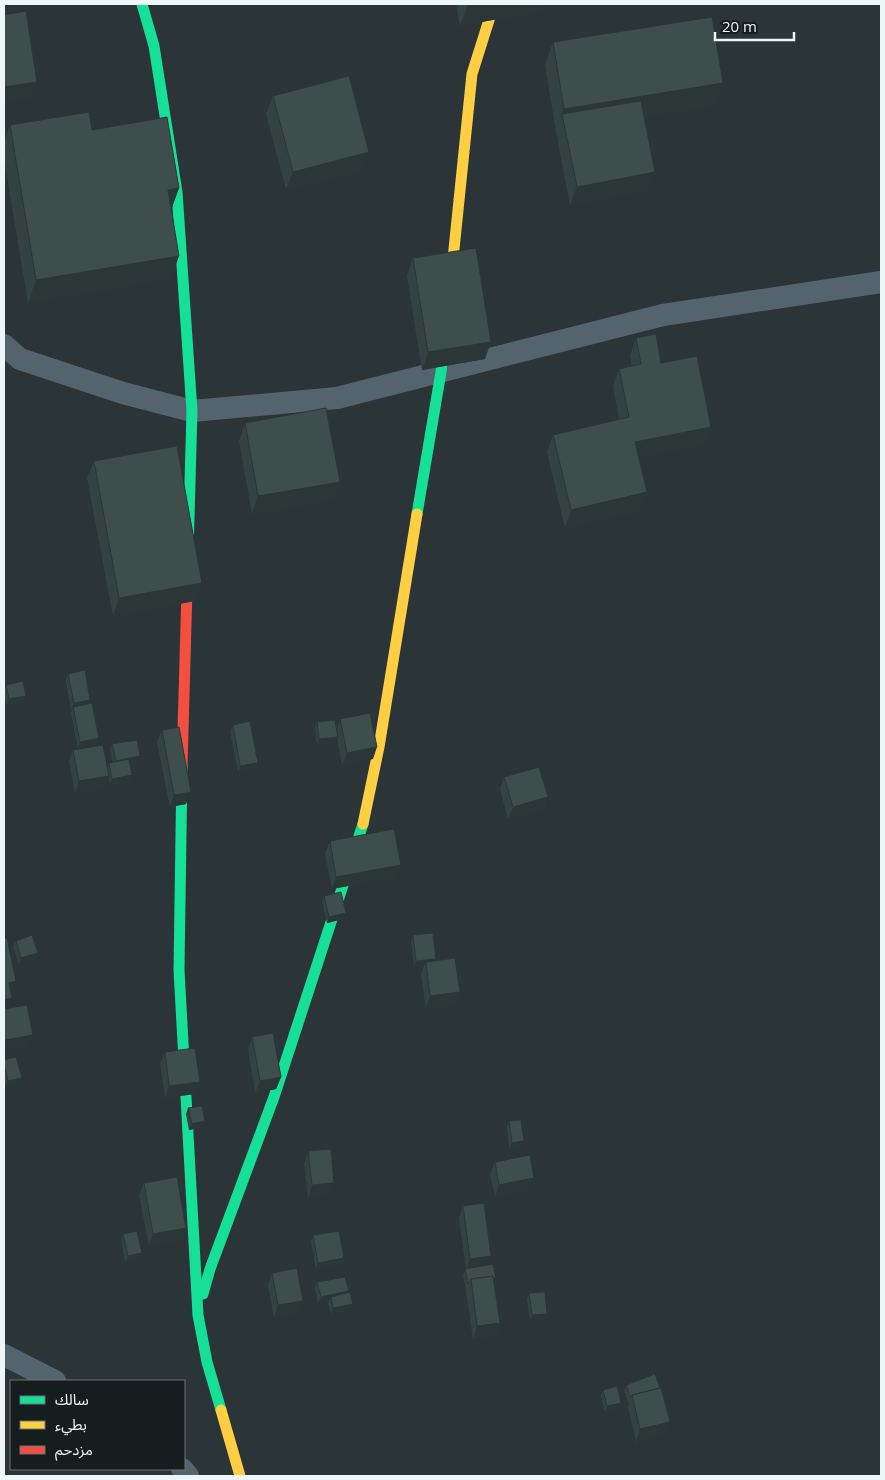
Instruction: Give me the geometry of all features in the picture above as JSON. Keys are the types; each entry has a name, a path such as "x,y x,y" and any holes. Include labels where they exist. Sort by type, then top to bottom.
{"street":[{"path":"142,4 154,46 177,192 192,411 183,717 179,970 198,1315 207,1362 240,1476"},
{"path":"449,295 472,74 494,4"},
{"path":"4,345 20,359 123,393 192,411 337,398 663,315 881,282"},
{"path":"198,1315 210,1269 274,1097 366,814 379,747 441,372 447,315"},
{"path":"4,1355 53,1380"}],"building":[{"path":"26,11 37,82 4,87 4,15"},
{"path":"712,17 723,83 564,109 553,42"},
{"path":"349,76 369,152 293,172 273,96"},
{"path":"641,101 655,172 577,187 562,114"},
{"path":"89,112 92,130 167,117 179,188 168,190 179,256 36,280 10,125"},
{"path":"476,248 491,342 428,352 413,258"},
{"path":"656,334 661,363 697,356 711,427 635,442 647,492 571,510 553,435 629,417 619,369 641,364 636,338"},
{"path":"326,408 340,482 258,496 245,423"},
{"path":"177,446 202,583 119,598 94,461"},
{"path":"85,670 90,700 74,703 68,674"},
{"path":"23,681 26,696 9,699 6,685"},
{"path":"92,703 99,738 80,742 73,707"},
{"path":"370,713 377,747 347,753 340,719"},
{"path":"335,720 338,737 319,739 317,722"},
{"path":"250,721 258,763 240,766 233,725"},
{"path":"179,727 191,792 174,795 162,730"},
{"path":"137,740 140,756 116,761 112,744"},
{"path":"103,745 109,776 79,781 73,750"},
{"path":"129,759 132,775 112,779 109,763"},
{"path":"539,767 548,797 513,807 504,777"},
{"path":"394,829 401,865 336,877 330,841"},
{"path":"341,892 346,913 329,917 324,896"},
{"path":"433,933 436,959 416,961 413,935"},
{"path":"32,935 38,953 21,958 16,941"},
{"path":"7,938 16,981 9,983 12,998 4,1000 4,939"},
{"path":"455,958 460,992 430,996 426,962"},
{"path":"27,1005 33,1035 5,1040 4,1009"},
{"path":"273,1033 281,1077 260,1081 252,1037"},
{"path":"195,1048 200,1082 169,1086 165,1052"},
{"path":"16,1057 22,1078 8,1081 4,1060"},
{"path":"202,1106 205,1121 192,1124 188,1108"},
{"path":"521,1120 524,1141 512,1143 509,1121"},
{"path":"331,1149 334,1183 312,1185 308,1151"},
{"path":"530,1155 534,1178 499,1185 495,1162"},
{"path":"177,1177 186,1228 153,1234 144,1183"},
{"path":"484,1203 491,1256 470,1259 463,1206"},
{"path":"137,1231 142,1253 128,1256 123,1234"},
{"path":"339,1231 344,1258 318,1263 313,1235"},
{"path":"493,1264 496,1278 494,1279 493,1276 471,1279 468,1284 465,1269"},
{"path":"297,1268 303,1301 278,1305 272,1273"},
{"path":"493,1276 500,1323 477,1326 471,1279"},
{"path":"345,1277 349,1291 321,1297 317,1282"},
{"path":"350,1292 353,1304 333,1308 331,1297"},
{"path":"545,1292 547,1314 532,1315 529,1293"},
{"path":"655,1374 660,1388 632,1395 631,1398 626,1385"},
{"path":"617,1386 621,1403 607,1406 603,1390"},
{"path":"661,1388 670,1422 640,1429 632,1395"}],"traffic: fast":[{"path":"142,4 154,46 177,192 192,411 187,589"},
{"path":"417,514 441,372 445,330"},
{"path":"182,766 179,970 198,1315 207,1362 221,1410"},
{"path":"203,1294 210,1269 274,1097 363,824"}],"traffic: slow":[{"path":"450,288 472,74 494,4"},
{"path":"363,824 379,747 417,514"},
{"path":"221,1410 240,1476"}],"traffic: jam":[{"path":"182,766 187,589"}]}
